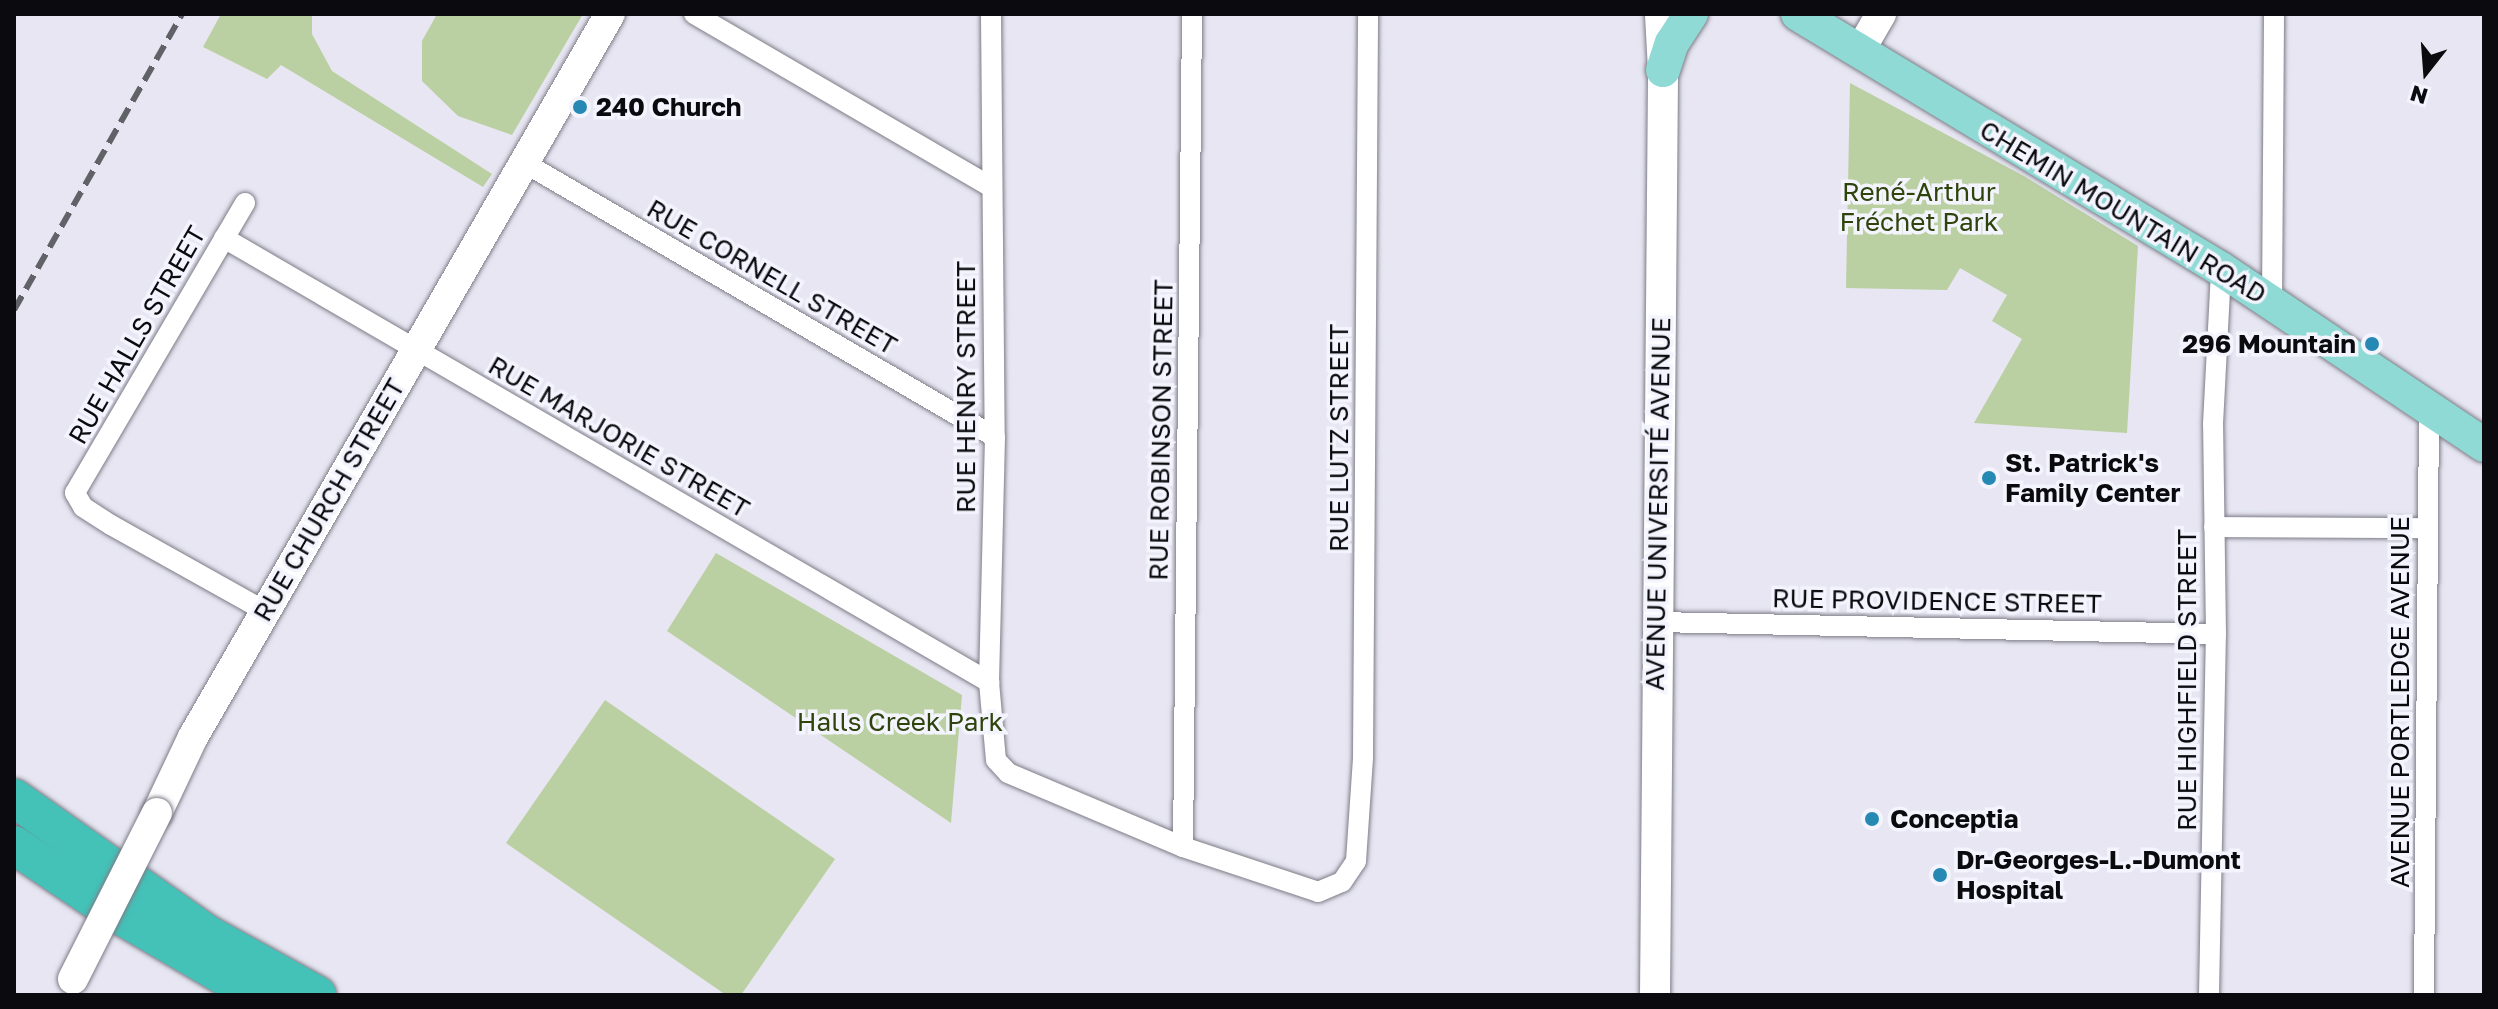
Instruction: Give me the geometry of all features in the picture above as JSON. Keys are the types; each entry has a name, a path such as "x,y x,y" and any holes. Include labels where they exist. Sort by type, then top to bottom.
{"highway":[{"path":"14,798 207,934 317,995"},
{"path":"14,845 103,905 257,995"}],"main road":[{"path":"1663,70 1672,43 1691,14"},
{"name":"CHEMIN MOUNTAIN ROAD","path":"1798,14 2221,269 2484,445"}],"street":[{"name":"RUE CHURCH STREET","path":"69,987 265,611 610,14"},
{"path":"694,14 989,186"},
{"name":"RUE HENRY STREET","path":"991,14 989,186 995,437 989,682 996,760 1008,773 1183,847"},
{"name":"RUE ROBINSON STREET","path":"1183,847 1192,14"},
{"name":"RUE LUTZ STREET","path":"1183,847 1318,892 1342,882 1356,861 1364,749 1368,14"},
{"name":"AVENUE UNIVERSITÉ AVENUE","path":"1655,995 1663,70 1660,14"},
{"path":"1859,52 1881,14"},
{"path":"2272,303 2274,14"},
{"name":"RUE CORNELL STREET","path":"523,162 995,437"},
{"name":"RUE HALLS STREET","path":"245,203 75,493 83,507 111,525 265,611"},
{"name":"RUE MARJORIE STREET","path":"224,238 989,682"},
{"name":"RUE HIGHFIELD STREET","path":"2209,995 2216,634 2214,527 2221,269"},
{"name":"AVENUE PORTLEDGE AVENUE","path":"2424,995 2425,528 2429,409"},
{"path":"2214,527 2425,528"},
{"name":"RUE PROVIDENCE STREET","path":"1657,622 2216,634"}],"green space":[{"path":"221,14 312,14 312,34 332,71 492,174 483,187 281,65 267,79 203,47"},
{"path":"437,14 583,14 512,135 458,116 422,81 422,41"},
{"name":"René-Arthur Fréchet Park","path":"1850,83 2024,176 2138,246 2127,433 1974,423 2022,339 1992,321 2007,295 1960,268 1947,290 1846,288"},
{"name":"Halls Creek Park","path":"716,553 962,695 951,823 667,631"},
{"path":"605,700 835,859 741,995 726,995 506,843"}],"railway":[{"path":"14,310 182,14"}],"place":[{"name":"240 Church","path":"580,107"},
{"name":"296 Mountain","path":"2372,344"},
{"name":"St. Patrick's Family Center","path":"1989,478"},
{"name":"Conceptia","path":"1872,819"},
{"name":"Dr-Georges-L.-Dumont Hospital","path":"1940,875"}]}
